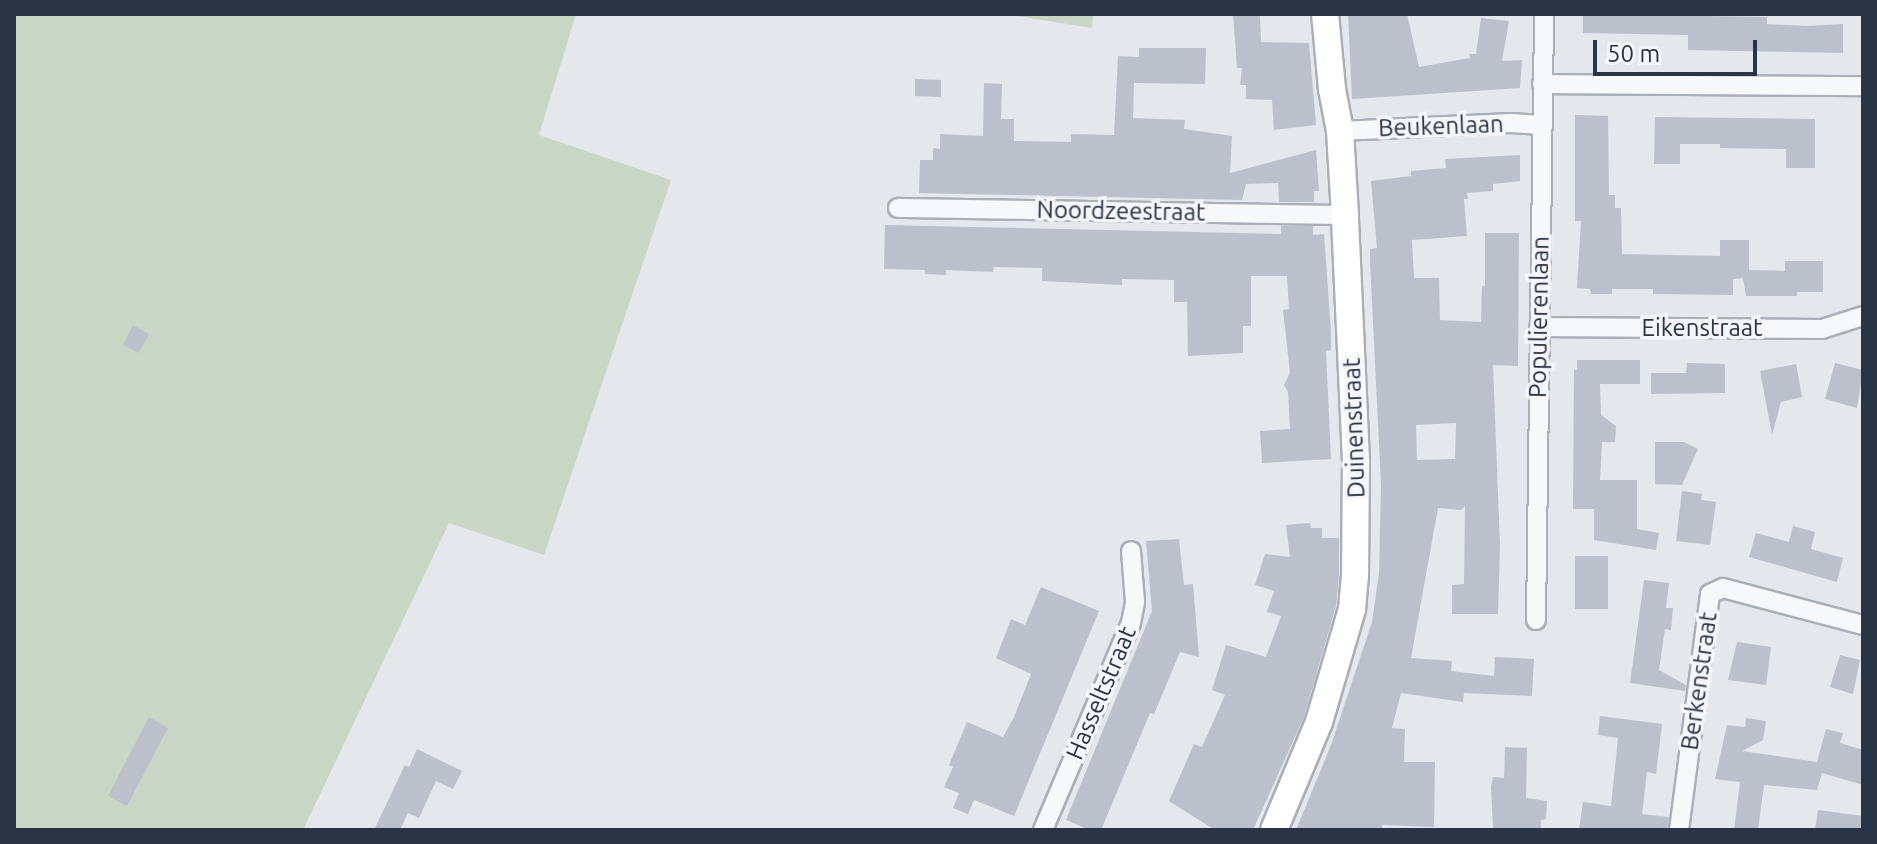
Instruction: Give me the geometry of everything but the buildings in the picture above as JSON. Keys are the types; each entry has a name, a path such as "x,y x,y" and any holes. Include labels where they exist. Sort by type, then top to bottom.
{"street":[{"name":"Duinenstraat","path":"1274,830 1319,722 1352,609 1357,513 1345,215 1340,131 1332,89 1325,14"},
{"name":"Populierenlaan","path":"1536,620 1544,14"},
{"path":"1542,84 1863,86"},
{"name":"Beukenlaan","path":"1340,131 1511,123 1541,125"},
{"name":"Noordzeestraat","path":"898,208 1345,215"},
{"name":"Eikenstraat","path":"1539,327 1822,329 1863,316"},
{"name":"Hasseltstraat","path":"1043,830 1128,633 1135,602 1131,551"},
{"name":"Berkenstraat","path":"1679,830 1710,594 1723,588 1863,625"}],"green space":[{"path":"14,14 576,14 539,135 671,180 544,555 449,523 303,830 14,830"},
{"path":"1006,14 1093,14 1092,28"}]}
